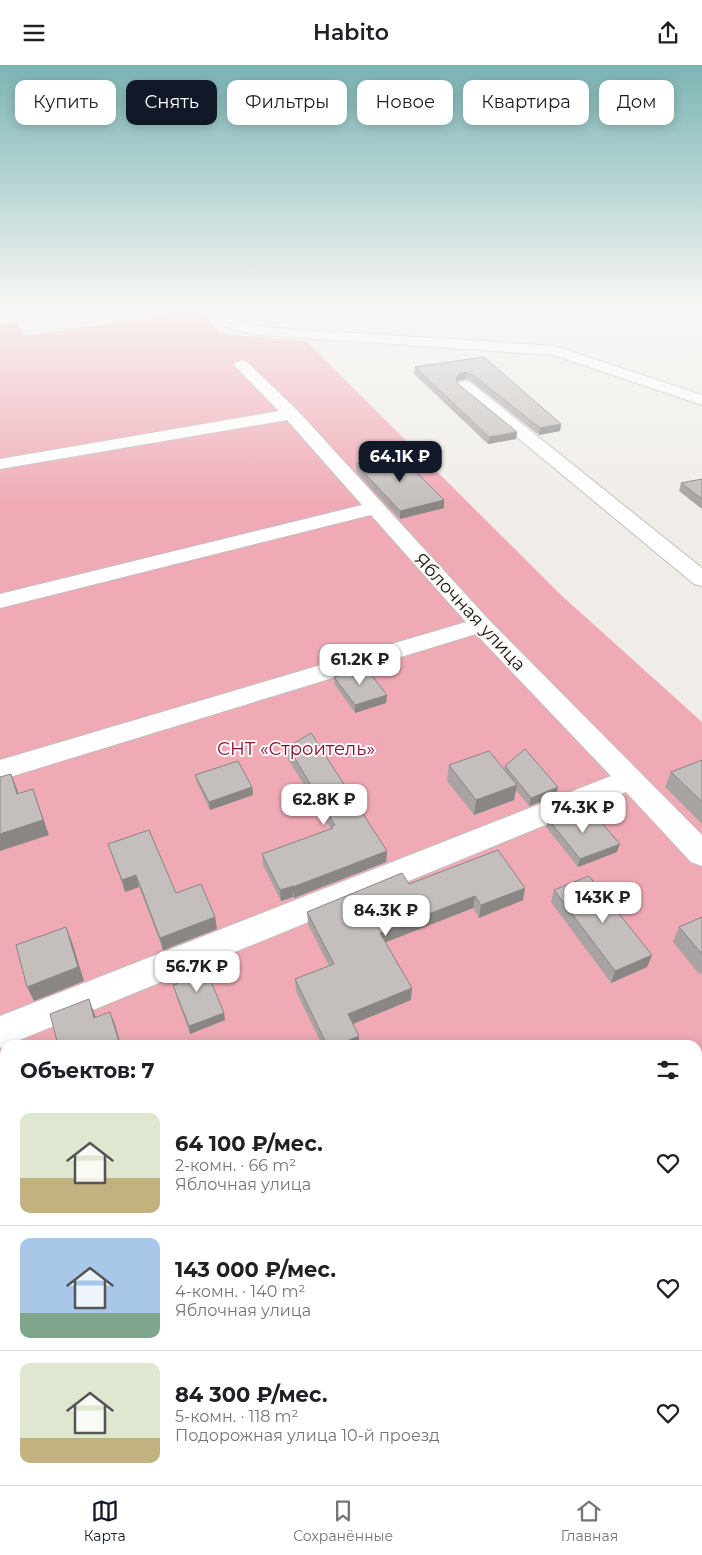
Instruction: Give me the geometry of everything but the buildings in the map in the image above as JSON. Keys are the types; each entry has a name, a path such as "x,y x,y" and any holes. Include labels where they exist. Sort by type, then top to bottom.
{"street":[{"name":"Яблочная улица","path":"249,372 291,414 481,625 702,854"},
{"path":"619,372 702,400"},
{"path":"465,386 702,579"},
{"path":"0,464 291,414"},
{"path":"0,601 374,508"},
{"path":"0,770 481,625"},
{"path":"0,1032 629,779"}],"green space":[{"name":"СНТ «Строитель»","path":"0,372 337,372 561,595 702,722 702,1040 0,1040"}]}
